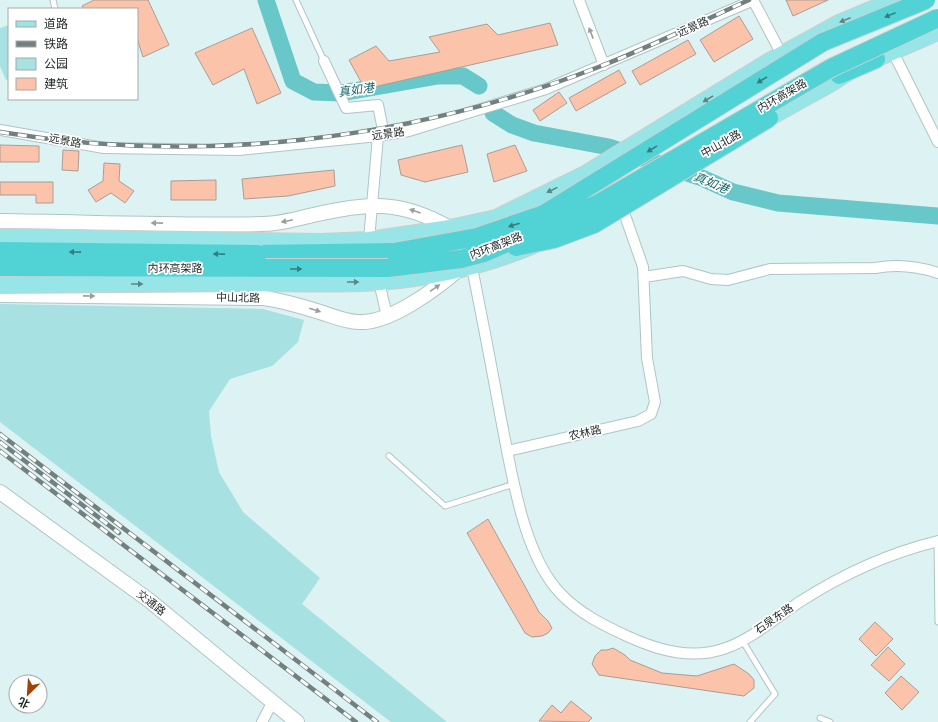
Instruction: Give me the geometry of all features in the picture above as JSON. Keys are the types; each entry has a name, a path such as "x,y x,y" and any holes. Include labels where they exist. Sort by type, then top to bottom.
{"highway":[{"name":"内环高架路","path":"0,252 258,254 394,252 477,237 544,214 823,42 926,0"},
{"name":"内环高架路","path":"11,268 388,268 464,265 484,252 599,203 831,68 938,18"},
{"path":"464,265 554,239 594,224 839,75 876,59"}],"main road":[{"path":"0,229 256,241 320,242 369,240 457,226 496,218 587,173 782,55 839,23 894,0"},
{"name":"中山北路","path":"0,285 379,282 502,258 548,239 830,84 855,68 938,32"},
{"path":"0,229 26,221 268,224 355,206 372,205 407,208 457,226"},
{"name":"中山北路","path":"0,295 264,298 293,304 359,322 377,320 418,300 464,265"},
{"name":"交通路","path":"0,492 150,601 272,703 297,722"}],"street":[{"path":"578,0 604,65"},
{"path":"753,0 782,55"},
{"name":"远景路","path":"0,130 104,148 239,150 409,131 546,89 753,0"},
{"path":"893,52 938,142"},
{"path":"324,61 346,108 378,105 381,135 369,240"},
{"name":"农林路","path":"508,451 638,421 651,414 655,402 647,358 644,277 640,258 619,200"},
{"path":"457,226 464,265 515,484"},
{"path":"644,277 683,271 711,279 728,280 770,269 875,268 892,265 919,267 938,273"},
{"path":"379,282 387,316"},
{"name":"石泉东路","path":"515,484 526,530 541,566 560,593 576,608 605,626 652,646 680,654 717,651 742,640 819,589 843,576 893,555 937,541"},
{"path":"262,722 272,703"}],"lane":[{"path":"296,0 324,61"},
{"path":"17,257 26,221"},
{"path":"26,221 30,295"},
{"path":"50,296 51,222"},
{"path":"16,280 16,295"},
{"path":"389,456 445,506 515,484"},
{"path":"937,541 938,622"},
{"path":"742,640 775,694 750,722"},
{"path":"820,718 830,722"}],"green space":[{"path":"8,25 8,79 6,80 0,66 0,28"},
{"path":"0,304 263,309 304,320 298,342 272,366 230,379 209,411 211,436 219,472 243,512 320,578 302,604 447,722 391,722 0,422"}],"building":[{"path":"94,0 148,0 169,45 143,57 138,41 138,8 83,8 82,6"},
{"path":"786,0 828,0 793,16"},
{"path":"739,16 753,39 714,62 700,40"},
{"path":"550,23 558,45 365,89 349,60 376,46 389,61 440,52 429,37 487,24 498,35"},
{"path":"252,28 281,93 257,104 244,69 213,85 195,53"},
{"path":"688,40 696,54 640,85 632,71"},
{"path":"619,70 626,83 576,111 569,98"},
{"path":"559,92 567,103 540,121 533,110"},
{"path":"0,145 39,146 39,162 0,162"},
{"path":"462,145 468,172 425,182 401,175 398,160"},
{"path":"515,145 527,171 494,182 487,154"},
{"path":"63,150 79,151 78,171 62,170"},
{"path":"104,163 120,164 119,181 134,191 125,203 111,193 96,202 88,190 103,181"},
{"path":"334,170 335,186 288,196 244,199 242,179"},
{"path":"216,180 216,200 171,200 171,181"},
{"path":"0,182 53,182 53,203 36,203 36,195 0,195"},
{"path":"488,519 539,612 548,621 552,628 548,633 542,636 532,637 525,633 467,533"},
{"path":"875,622 893,639 876,656 859,639"},
{"path":"888,647 905,664 889,681 871,665"},
{"path":"613,648 625,655 630,660 662,673 697,676 734,664 749,674 754,680 754,688 744,696 599,675 592,664 595,656 601,650"},
{"path":"901,676 919,692 902,710 885,693"},
{"path":"571,701 592,718 588,722 539,721 552,705 561,713"}],"waterway":[{"name":"真如港","path":"266,0 293,81 314,92 341,93 438,76 463,76 479,86"},
{"name":"真如港","path":"493,113 512,125 534,133 609,147 702,178 733,192 778,203 938,216"}],"railway":[{"path":"0,132 75,142 151,146 227,146 302,140 377,129 451,113 524,93 596,68 654,44 749,0"},
{"path":"0,434 377,722"},
{"path":"0,442 119,533"},
{"path":"0,451 356,722"}]}
